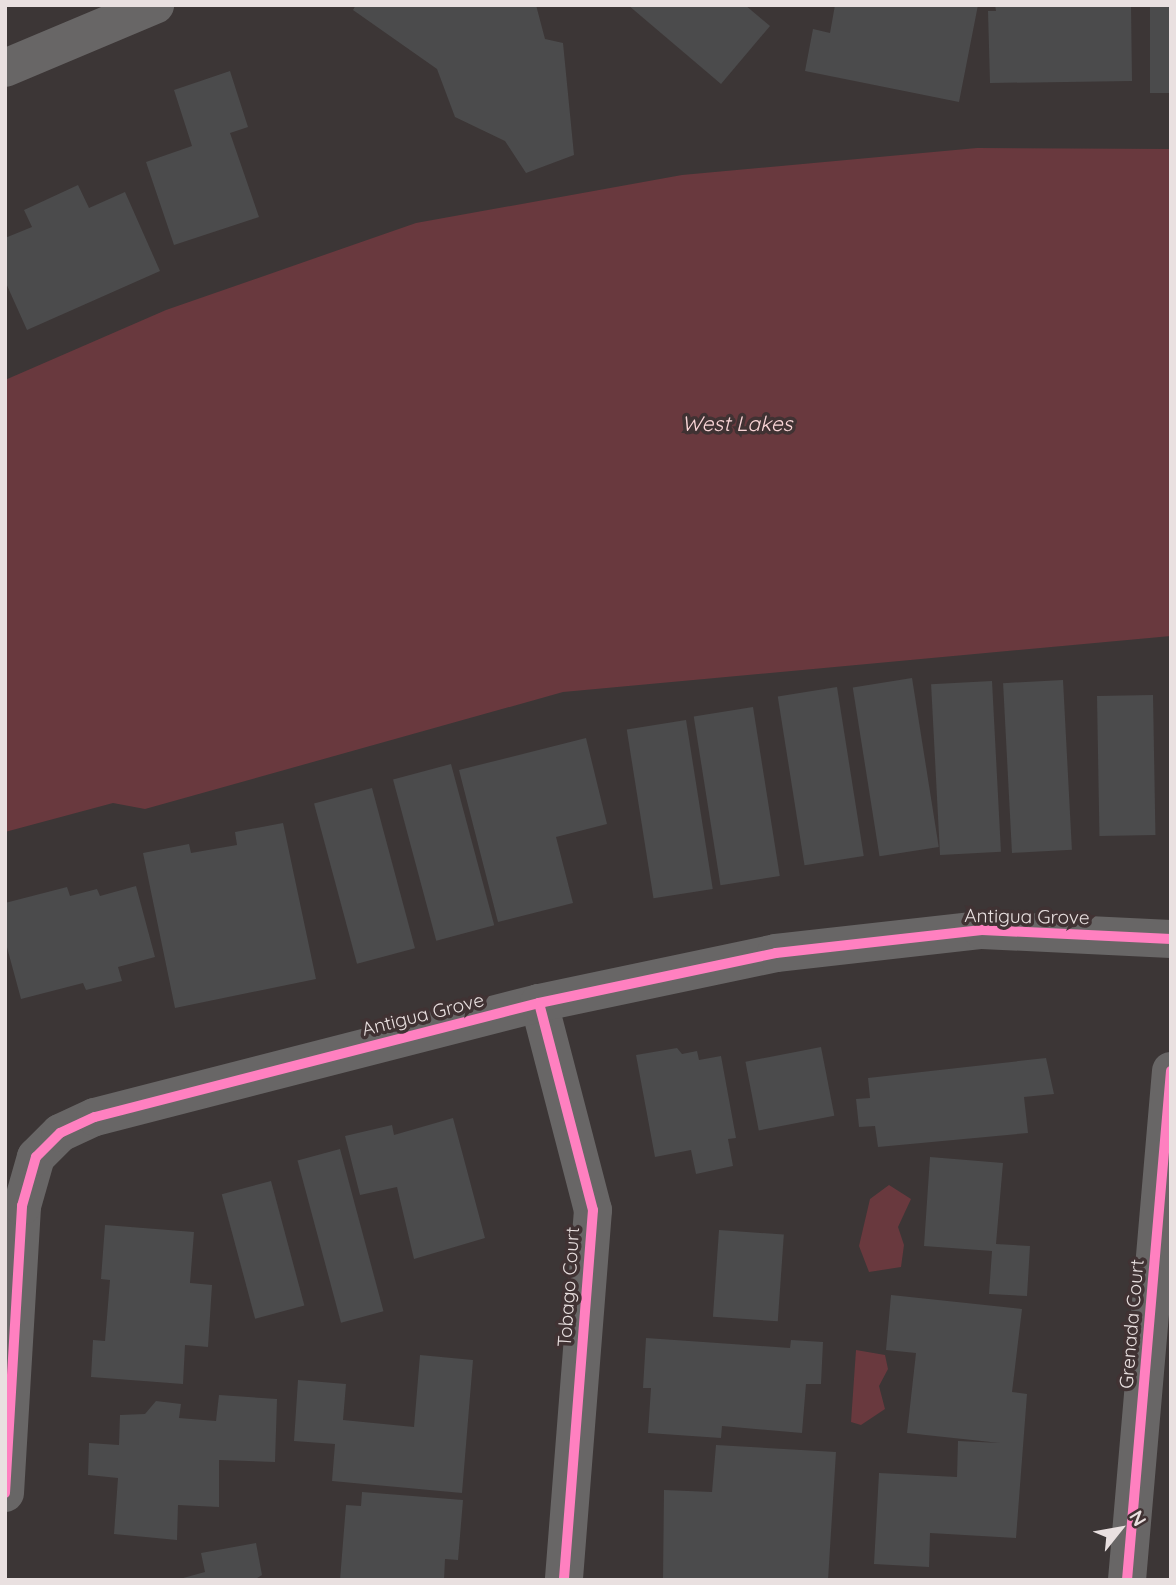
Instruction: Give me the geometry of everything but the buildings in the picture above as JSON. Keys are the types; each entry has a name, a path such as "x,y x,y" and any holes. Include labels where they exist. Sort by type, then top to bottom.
{"street":[{"path":"5,68 155,5"},
{"name":"Antigua Grove","path":"5,1493 22,1206 36,1157 60,1133 95,1117 539,1003 776,953 982,930 1171,939"},
{"name":"Tobago Court","path":"539,1003 593,1210 564,1580"},
{"name":"Grenada Court","path":"1127,1580 1171,1071"}],"water":[{"name":"West Lakes","path":"977,148 1171,149 1171,636 563,692 145,809 113,803 5,832 5,380 166,310 416,223 682,175"},
{"path":"889,1185 911,1199 898,1227 904,1245 901,1267 869,1272 859,1246 870,1199"},
{"path":"856,1350 885,1355 888,1369 879,1386 885,1409 861,1425 851,1422"}],"cycle path":[{"path":"5,1493 22,1206 36,1157 60,1133 95,1117 539,1003 776,953 982,930 1171,939"},
{"path":"539,1003 593,1210 564,1580"},
{"path":"1127,1580 1171,1071"}]}
